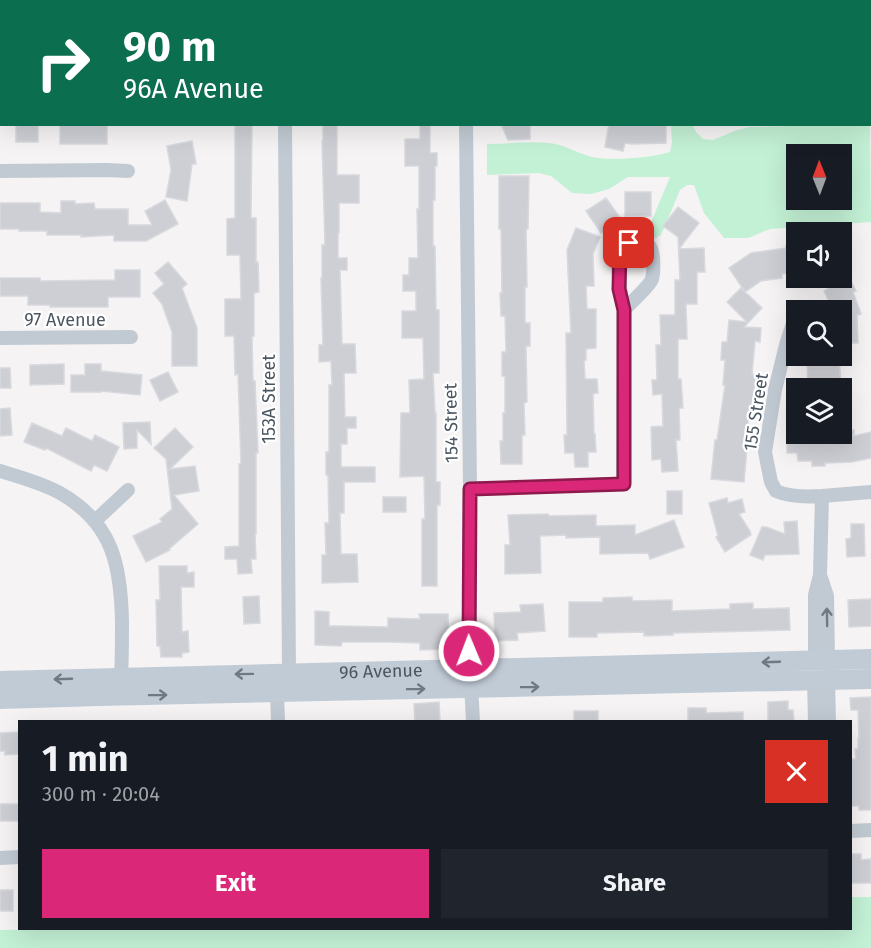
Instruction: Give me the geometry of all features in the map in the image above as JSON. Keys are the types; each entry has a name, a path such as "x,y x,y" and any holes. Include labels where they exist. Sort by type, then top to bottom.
{"main road":[{"name":"96 Avenue","path":"818,672 871,659"},
{"name":"96 Avenue","path":"0,699 278,692 471,679 818,672 871,679"},
{"name":"96 Avenue","path":"0,681 289,673 471,679"},
{"path":"99,696 116,684 121,677"}],"street":[{"name":"153A Street","path":"285,126 289,673"},
{"name":"154 Street","path":"466,126 470,489 468,584 473,720"},
{"path":"0,171 128,171"},
{"path":"470,489 624,484 624,310"},
{"name":"97 Avenue","path":"0,338 131,337"},
{"name":"155 Street","path":"786,345 775,390 765,452 766,461 772,486 778,492 822,496"},
{"path":"0,471 50,488 78,505 95,521 108,542 120,582 121,677"},
{"path":"95,521 128,490"},
{"path":"815,720 827,596 820,575 822,496 871,492"},
{"path":"818,672 829,720"},
{"path":"278,692 278,720"},
{"path":"852,831 871,830"},
{"path":"0,858 18,857"}],"green space":[{"path":"671,126 693,126 703,139 713,140 749,127 870,126 871,222 786,222 786,228 770,229 748,238 724,238 704,213 694,185 687,185 680,190 661,235 656,238 648,234 649,227 670,177 628,177 609,189 591,194 572,193 551,176 539,173 487,175 487,144 548,143 592,157 631,158 670,152"},
{"path":"852,897 871,897 871,948 0,948 0,930 852,930"}],"building":[{"path":"16,126 38,126 38,142 16,142"},
{"path":"60,126 107,126 107,144 60,144"},
{"path":"235,126 252,126 251,218 256,218 259,292 254,293 254,336 252,336 258,453 256,453 256,559 251,559 252,573 238,574 237,559 225,559 225,547 239,546 239,464 241,464 238,374 235,375 234,336 225,336 225,299 241,299 240,255 227,255 227,219 235,218"},
{"path":"323,126 337,126 337,175 359,175 359,203 339,203 338,233 338,258 347,258 347,270 340,270 342,344 355,344 356,373 344,373 345,417 356,417 356,428 347,428 347,444 341,444 341,467 375,467 375,482 344,482 344,513 340,513 341,554 357,554 358,582 322,583 322,555 326,555 325,523 329,523 326,452 329,452 329,385 332,385 331,361 319,362 319,345 323,345 321,278 322,245 325,245"},
{"path":"420,126 430,126 430,153 437,153 435,200 433,200 433,246 435,246 436,310 439,310 439,373 433,373 436,413 436,482 440,482 440,505 437,505 437,586 422,586 424,476 400,477 401,413 410,413 409,380 424,379 423,338 402,338 402,311 416,311 416,291 403,291 403,275 409,275 409,258 418,258 417,209 419,209 419,166 405,166 405,139 420,139"},
{"path":"502,126 530,126 530,139 508,140"},
{"path":"609,126 666,126 666,143 625,143 623,151 605,147"},
{"path":"192,141 196,164 192,164 187,201 166,197 171,170 167,146"},
{"path":"499,176 529,176 525,323 530,323 530,346 526,346 527,402 524,403 525,435 522,435 522,464 501,464 500,441 503,441 503,413 505,413 505,376 502,376 502,352 506,352 505,316 501,316 500,293 502,293"},
{"path":"625,192 651,192 651,216 625,216"},
{"path":"606,198 621,219 601,233 586,211"},
{"path":"165,200 178,224 146,241 114,241 114,235 81,237 81,235 47,235 47,231 0,229 0,203 40,203 40,212 61,213 61,201 75,201 75,204 94,203 95,209 128,209 128,225 152,225 145,211"},
{"path":"678,207 699,223 679,249 704,248 705,272 697,272 697,304 686,304 687,339 678,339 678,379 681,379 683,408 679,408 680,440 676,440 678,471 662,472 661,459 652,460 651,427 663,426 662,394 653,395 652,380 657,380 656,345 661,345 660,315 675,315 675,280 680,280 678,237 663,226"},
{"path":"576,228 600,237 593,254 594,286 586,286 587,309 596,309 596,348 586,349 585,379 597,379 598,393 593,394 596,452 588,452 588,467 575,467 574,453 565,453 564,435 567,435 566,333 571,333 567,250"},
{"path":"786,248 786,273 782,274 782,278 761,281 745,292 729,268 751,253"},
{"path":"168,262 187,284 182,288 197,328 197,366 172,366 172,332 162,304 153,293 164,284 155,273"},
{"path":"115,270 140,270 140,297 108,297 108,307 50,307 50,305 28,305 28,296 0,296 0,278 40,278 40,281 115,280"},
{"path":"852,283 861,314 857,315 858,343 852,343 852,300 828,300 824,291 829,288 852,288"},
{"path":"741,288 762,308 744,327 761,328 760,342 755,341 752,374 756,374 745,448 747,448 744,482 711,479 725,385 723,385 725,360 721,360 722,342 727,342 729,320 747,322 727,302"},
{"path":"64,364 64,384 30,385 30,365"},
{"path":"85,364 101,364 101,371 142,375 140,395 101,391 71,392 71,375 85,375"},
{"path":"807,366 840,366 840,378 808,378"},
{"path":"0,368 10,368 11,388 0,388"},
{"path":"168,372 178,392 160,401 150,380"},
{"path":"10,408 12,435 0,436 0,409"},
{"path":"150,422 151,444 137,430 137,448 124,449 123,423"},
{"path":"32,423 62,436 66,428 92,441 95,435 119,447 107,471 94,465 91,471 46,448 45,450 24,442"},
{"path":"175,428 193,447 170,469 195,466 199,491 174,495 198,524 170,550 146,562 133,536 162,522 160,519 172,509 166,459 154,448"},
{"path":"852,430 854,430 854,436 871,432 871,458 812,466 812,461 798,461 797,453 787,453 787,444 852,444"},
{"path":"667,491 682,491 682,514 667,514"},
{"path":"383,497 406,497 406,512 383,512"},
{"path":"727,498 728,503 742,499 745,512 739,514 751,535 725,552 716,537 718,536 709,503"},
{"path":"548,514 549,516 596,515 596,526 635,525 635,535 674,520 684,547 650,559 648,553 600,554 600,537 540,536 541,573 505,574 505,545 510,545 508,515"},
{"path":"797,521 799,554 765,555 763,560 750,555 762,527 785,534 784,522"},
{"path":"851,524 864,524 865,556 847,557 846,539 851,538"},
{"path":"159,566 187,566 187,573 194,572 194,587 181,587 182,632 188,631 189,652 182,653 182,657 161,657 160,646 157,646 156,600 160,600"},
{"path":"259,596 260,623 244,624 243,597"},
{"path":"632,597 632,601 672,600 672,611 730,609 730,604 753,603 753,609 789,608 790,630 673,633 673,635 644,636 644,632 597,633 597,637 569,637 569,602 603,602 603,598"},
{"path":"871,599 871,626 849,627 848,600"},
{"path":"543,604 545,631 517,633 518,640 495,641 494,613 521,612 520,605"},
{"path":"315,611 329,612 329,626 388,627 388,618 420,619 419,614 448,614 449,649 420,650 420,643 388,642 342,642 341,646 315,645"},
{"path":"871,697 871,810 859,810 859,806 852,806 852,759 856,759 855,749 858,749 859,738 858,710 851,710 850,698"},
{"path":"788,701 788,710 793,710 794,720 768,720 768,702"},
{"path":"439,702 440,720 415,720 414,704"},
{"path":"688,708 706,708 706,713 743,712 743,720 688,720"},
{"path":"574,711 598,711 598,720 574,720"},
{"path":"18,732 18,754 5,755 5,751 0,751 0,733"},
{"path":"0,804 18,804 18,821 0,821"},
{"path":"852,854 861,854 861,860 871,859 871,883 852,883"},
{"path":"0,890 13,890 13,911 0,911"}],"route":[{"path":"469,651 470,489 624,484 624,310 619,289 620,253 621,249 629,243"}]}
